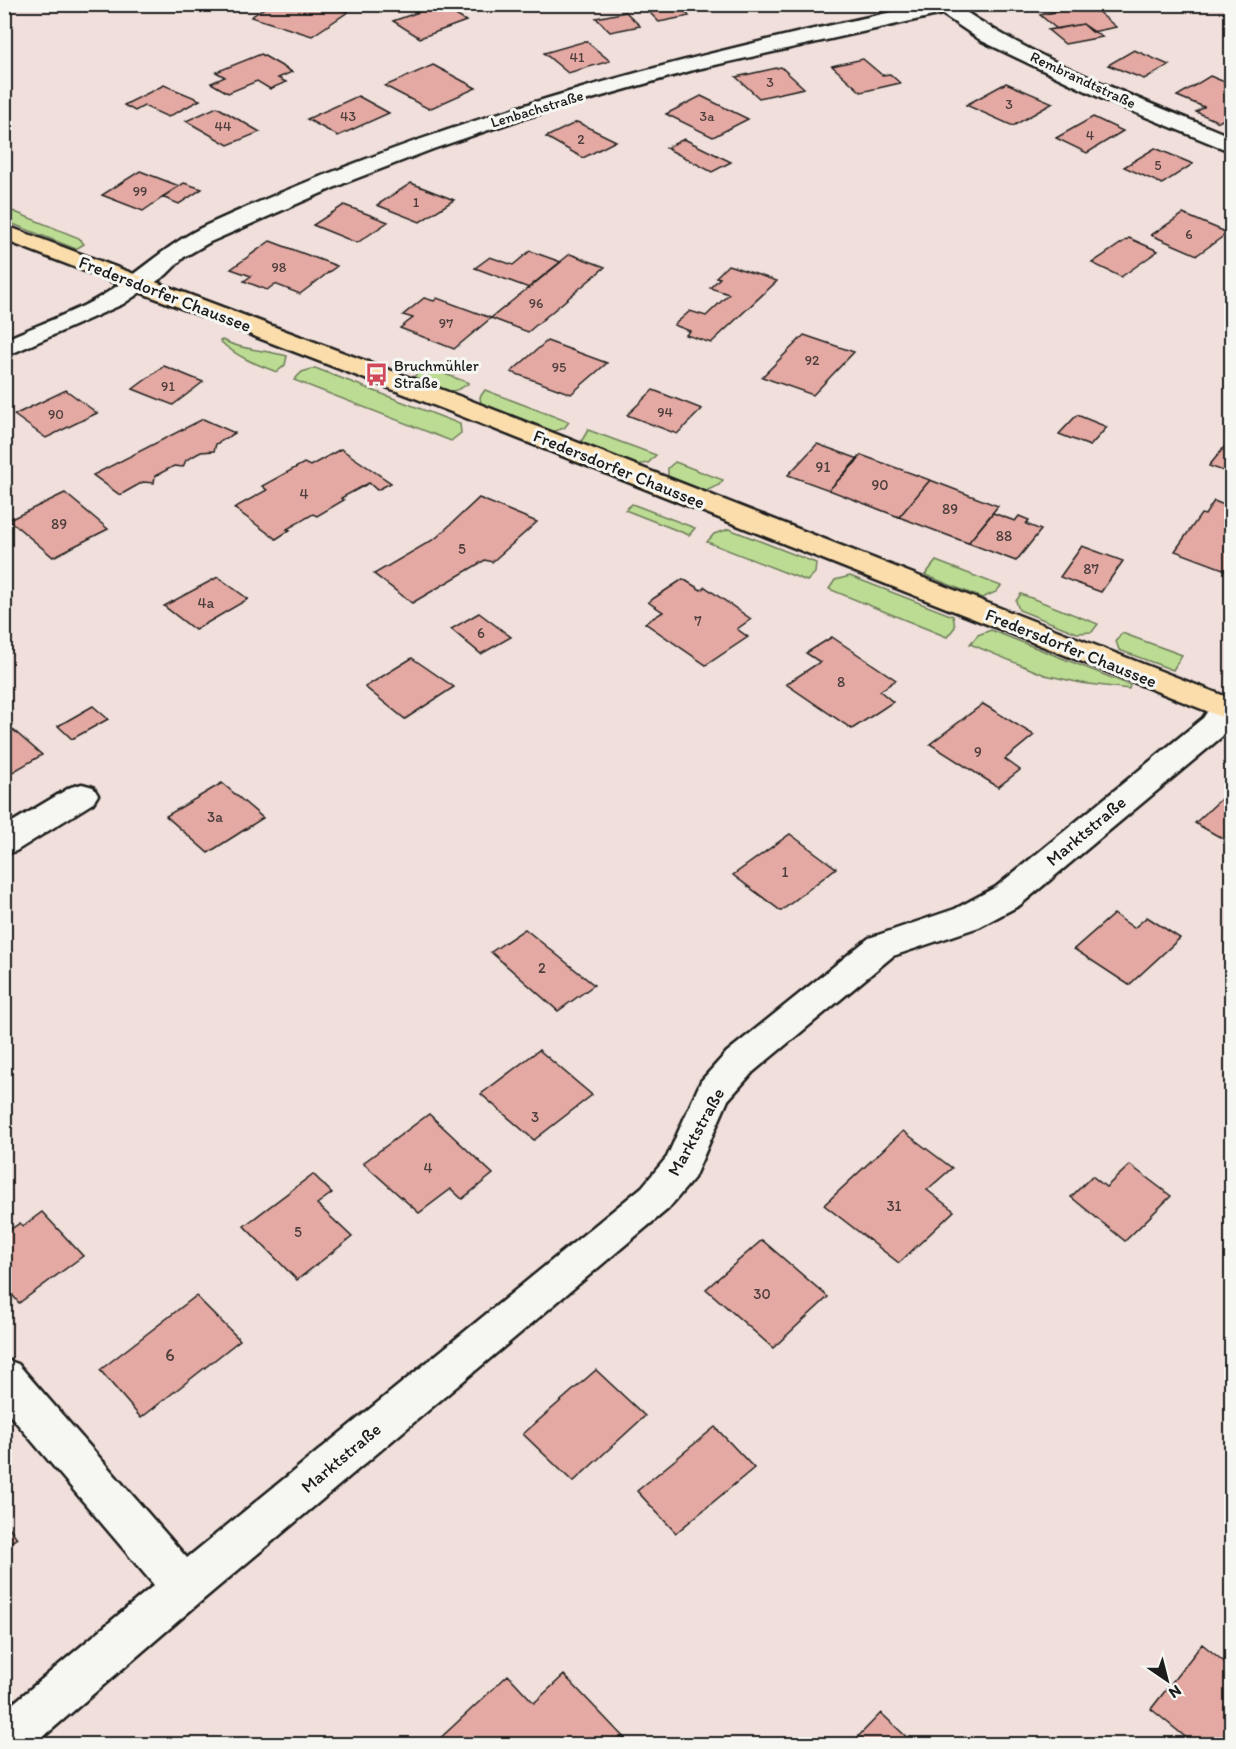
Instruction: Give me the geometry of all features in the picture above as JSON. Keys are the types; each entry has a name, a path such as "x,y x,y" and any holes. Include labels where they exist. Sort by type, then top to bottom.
{"main road":[{"name":"Fredersdorfer Chaussee","path":"4,232 455,404 1228,710"}],"street":[{"name":"Rembrandtstraße","path":"950,6 989,37 1115,96 1232,145"},
{"name":"Lenbachstraße","path":"137,284 180,249 208,234 295,194 456,134 622,84 752,50 950,6"},
{"path":"4,350 114,299 137,284"},
{"name":"Marktstraße","path":"4,1741 184,1588 655,1198 681,1167 714,1091 740,1062 881,947 967,918 1008,896 1214,726 1228,710"},
{"path":"4,843 82,795"},
{"path":"4,1377 184,1588"}],"green space":[{"path":"5,208 79,238 84,244 76,249 5,221"},
{"path":"220,341 246,348 287,356 285,365 277,372 261,366 233,351"},
{"path":"426,367 469,383 454,391 447,391 412,378"},
{"path":"315,368 460,424 461,433 451,441 294,380 302,372"},
{"path":"485,390 569,422 564,428 552,432 481,404 480,397"},
{"path":"588,430 656,455 648,463 636,465 581,442"},
{"path":"675,462 723,480 719,485 706,491 668,476 668,468"},
{"path":"632,504 695,528 689,535 625,510"},
{"path":"729,529 816,563 815,573 807,581 707,542 714,534"},
{"path":"936,561 1001,586 996,592 982,598 925,575"},
{"path":"850,576 953,616 955,627 947,637 829,589 835,580"},
{"path":"1021,594 1098,624 1092,632 1077,633 1019,610 1016,601"},
{"path":"991,630 1130,685 1129,689 1081,683 1045,675 970,644 978,635"},
{"path":"1122,633 1182,655 1173,670 1119,650 1116,641"}],"building":[{"path":"270,4 324,4 348,12 312,36 251,17"},
{"path":"678,4 689,16 659,22 646,9"},
{"path":"439,5 466,21 420,38 393,21"},
{"path":"1090,5 1116,27 1092,32 1083,24 1057,29 1040,15"},
{"path":"626,12 640,26 610,32 596,18"},
{"path":"1083,24 1102,37 1065,44 1048,30"},
{"path":"586,41 610,61 568,73 544,53"},
{"path":"1134,50 1169,65 1144,79 1108,65"},
{"path":"261,54 292,72 278,78 286,82 270,89 257,81 228,93 211,83 225,77 216,72"},
{"path":"863,59 882,75 890,74 900,83 861,92 832,66"},
{"path":"433,65 476,88 429,109 385,86"},
{"path":"781,67 804,88 759,98 736,77"},
{"path":"1210,76 1232,85 1232,114 1219,122 1196,112 1204,107 1177,96"},
{"path":"1006,83 1053,103 1013,126 966,105"},
{"path":"164,85 200,100 168,117 144,106 135,111 124,105"},
{"path":"358,96 389,113 338,136 307,119"},
{"path":"701,96 748,119 713,137 666,114"},
{"path":"217,107 260,132 228,145 186,121"},
{"path":"1093,117 1123,131 1087,153 1056,138"},
{"path":"577,122 616,141 583,158 546,137"},
{"path":"684,139 731,162 712,172 666,148"},
{"path":"1155,148 1193,164 1162,184 1124,167"},
{"path":"140,171 179,186 143,211 102,195"},
{"path":"184,183 202,189 179,204 162,197"},
{"path":"411,183 454,200 420,222 377,205"},
{"path":"344,205 388,222 357,243 313,225"},
{"path":"1183,214 1228,233 1197,255 1151,235"},
{"path":"1129,238 1158,251 1121,277 1092,263"},
{"path":"270,241 337,266 300,294 275,284 267,290 244,281 251,276 231,269"},
{"path":"530,251 561,262 529,288 475,268 490,257 513,265"},
{"path":"570,254 605,267 528,332 491,318"},
{"path":"728,265 777,281 711,343 686,335 690,331 674,325 690,311 706,316 729,294 710,288 720,278 716,277"},
{"path":"424,298 434,301 437,298 491,318 454,349 400,328 413,318 403,315"},
{"path":"804,335 854,352 813,395 762,377"},
{"path":"547,341 607,363 571,394 511,372"},
{"path":"164,366 203,382 173,405 133,389"},
{"path":"66,390 97,413 46,438 14,415"},
{"path":"653,390 702,409 677,434 627,415"},
{"path":"1077,415 1107,427 1090,446 1059,434"},
{"path":"203,419 235,433 216,444 214,451 201,452 186,460 183,467 174,466 155,476 154,483 143,482 120,495 93,475"},
{"path":"817,444 859,459 829,490 788,475"},
{"path":"1225,446 1232,448 1232,474 1209,466"},
{"path":"341,449 391,483 377,490 369,483 341,498 344,500 317,516 313,514 287,529 290,530 276,539 234,508 267,490 262,486 304,463 310,466"},
{"path":"861,455 930,480 899,517 829,490"},
{"path":"930,480 998,506 968,543 899,517"},
{"path":"65,493 108,529 53,557 9,520"},
{"path":"479,498 537,522 492,562 485,560 412,603 374,574 436,538"},
{"path":"1214,501 1232,508 1231,572 1175,551 1201,514 1205,515"},
{"path":"993,513 1015,521 1019,516 1029,520 1026,524 1041,530 1016,561 968,543"},
{"path":"1082,546 1123,561 1101,592 1060,577"},
{"path":"218,577 248,599 195,630 164,606"},
{"path":"683,579 701,590 705,587 751,619 737,629 748,637 706,665 645,623 663,612 648,602"},
{"path":"479,613 511,637 481,654 451,629"},
{"path":"832,637 896,680 880,691 893,702 852,729 786,684 820,662 806,653"},
{"path":"412,658 454,687 405,719 365,687"},
{"path":"983,704 1034,735 1005,759 1020,770 998,787 930,744"},
{"path":"93,706 108,719 72,739 58,726"},
{"path":"4,722 42,755 4,777"},
{"path":"222,783 263,818 208,853 166,816"},
{"path":"1232,789 1232,844 1195,823"},
{"path":"790,834 836,868 781,911 733,875"},
{"path":"1114,914 1134,928 1147,917 1180,938 1129,985 1074,949"},
{"path":"525,929 594,985 558,1011 491,952"},
{"path":"539,1050 592,1095 534,1140 481,1094"},
{"path":"429,1114 493,1174 462,1199 451,1189 419,1213 363,1163"},
{"path":"903,1131 952,1168 927,1190 954,1211 899,1263 824,1205"},
{"path":"1130,1165 1171,1196 1125,1241 1071,1197 1092,1176 1106,1187"},
{"path":"313,1174 332,1193 317,1204 352,1237 297,1280 244,1226"},
{"path":"42,1212 83,1256 19,1303 4,1285 4,1234 20,1223 23,1226"},
{"path":"762,1240 828,1297 773,1348 706,1289"},
{"path":"196,1296 240,1340 141,1418 100,1370"},
{"path":"596,1370 645,1416 573,1482 523,1434"},
{"path":"715,1427 754,1468 676,1533 637,1491"},
{"path":"4,1520 17,1538 4,1547"},
{"path":"1202,1644 1232,1668 1232,1744 1194,1744 1151,1709"},
{"path":"508,1675 534,1703 564,1675 630,1744 434,1744"},
{"path":"881,1713 914,1744 851,1744"}],"place":[{"name":"Bruchmühler Straße","path":"376,375"}]}
